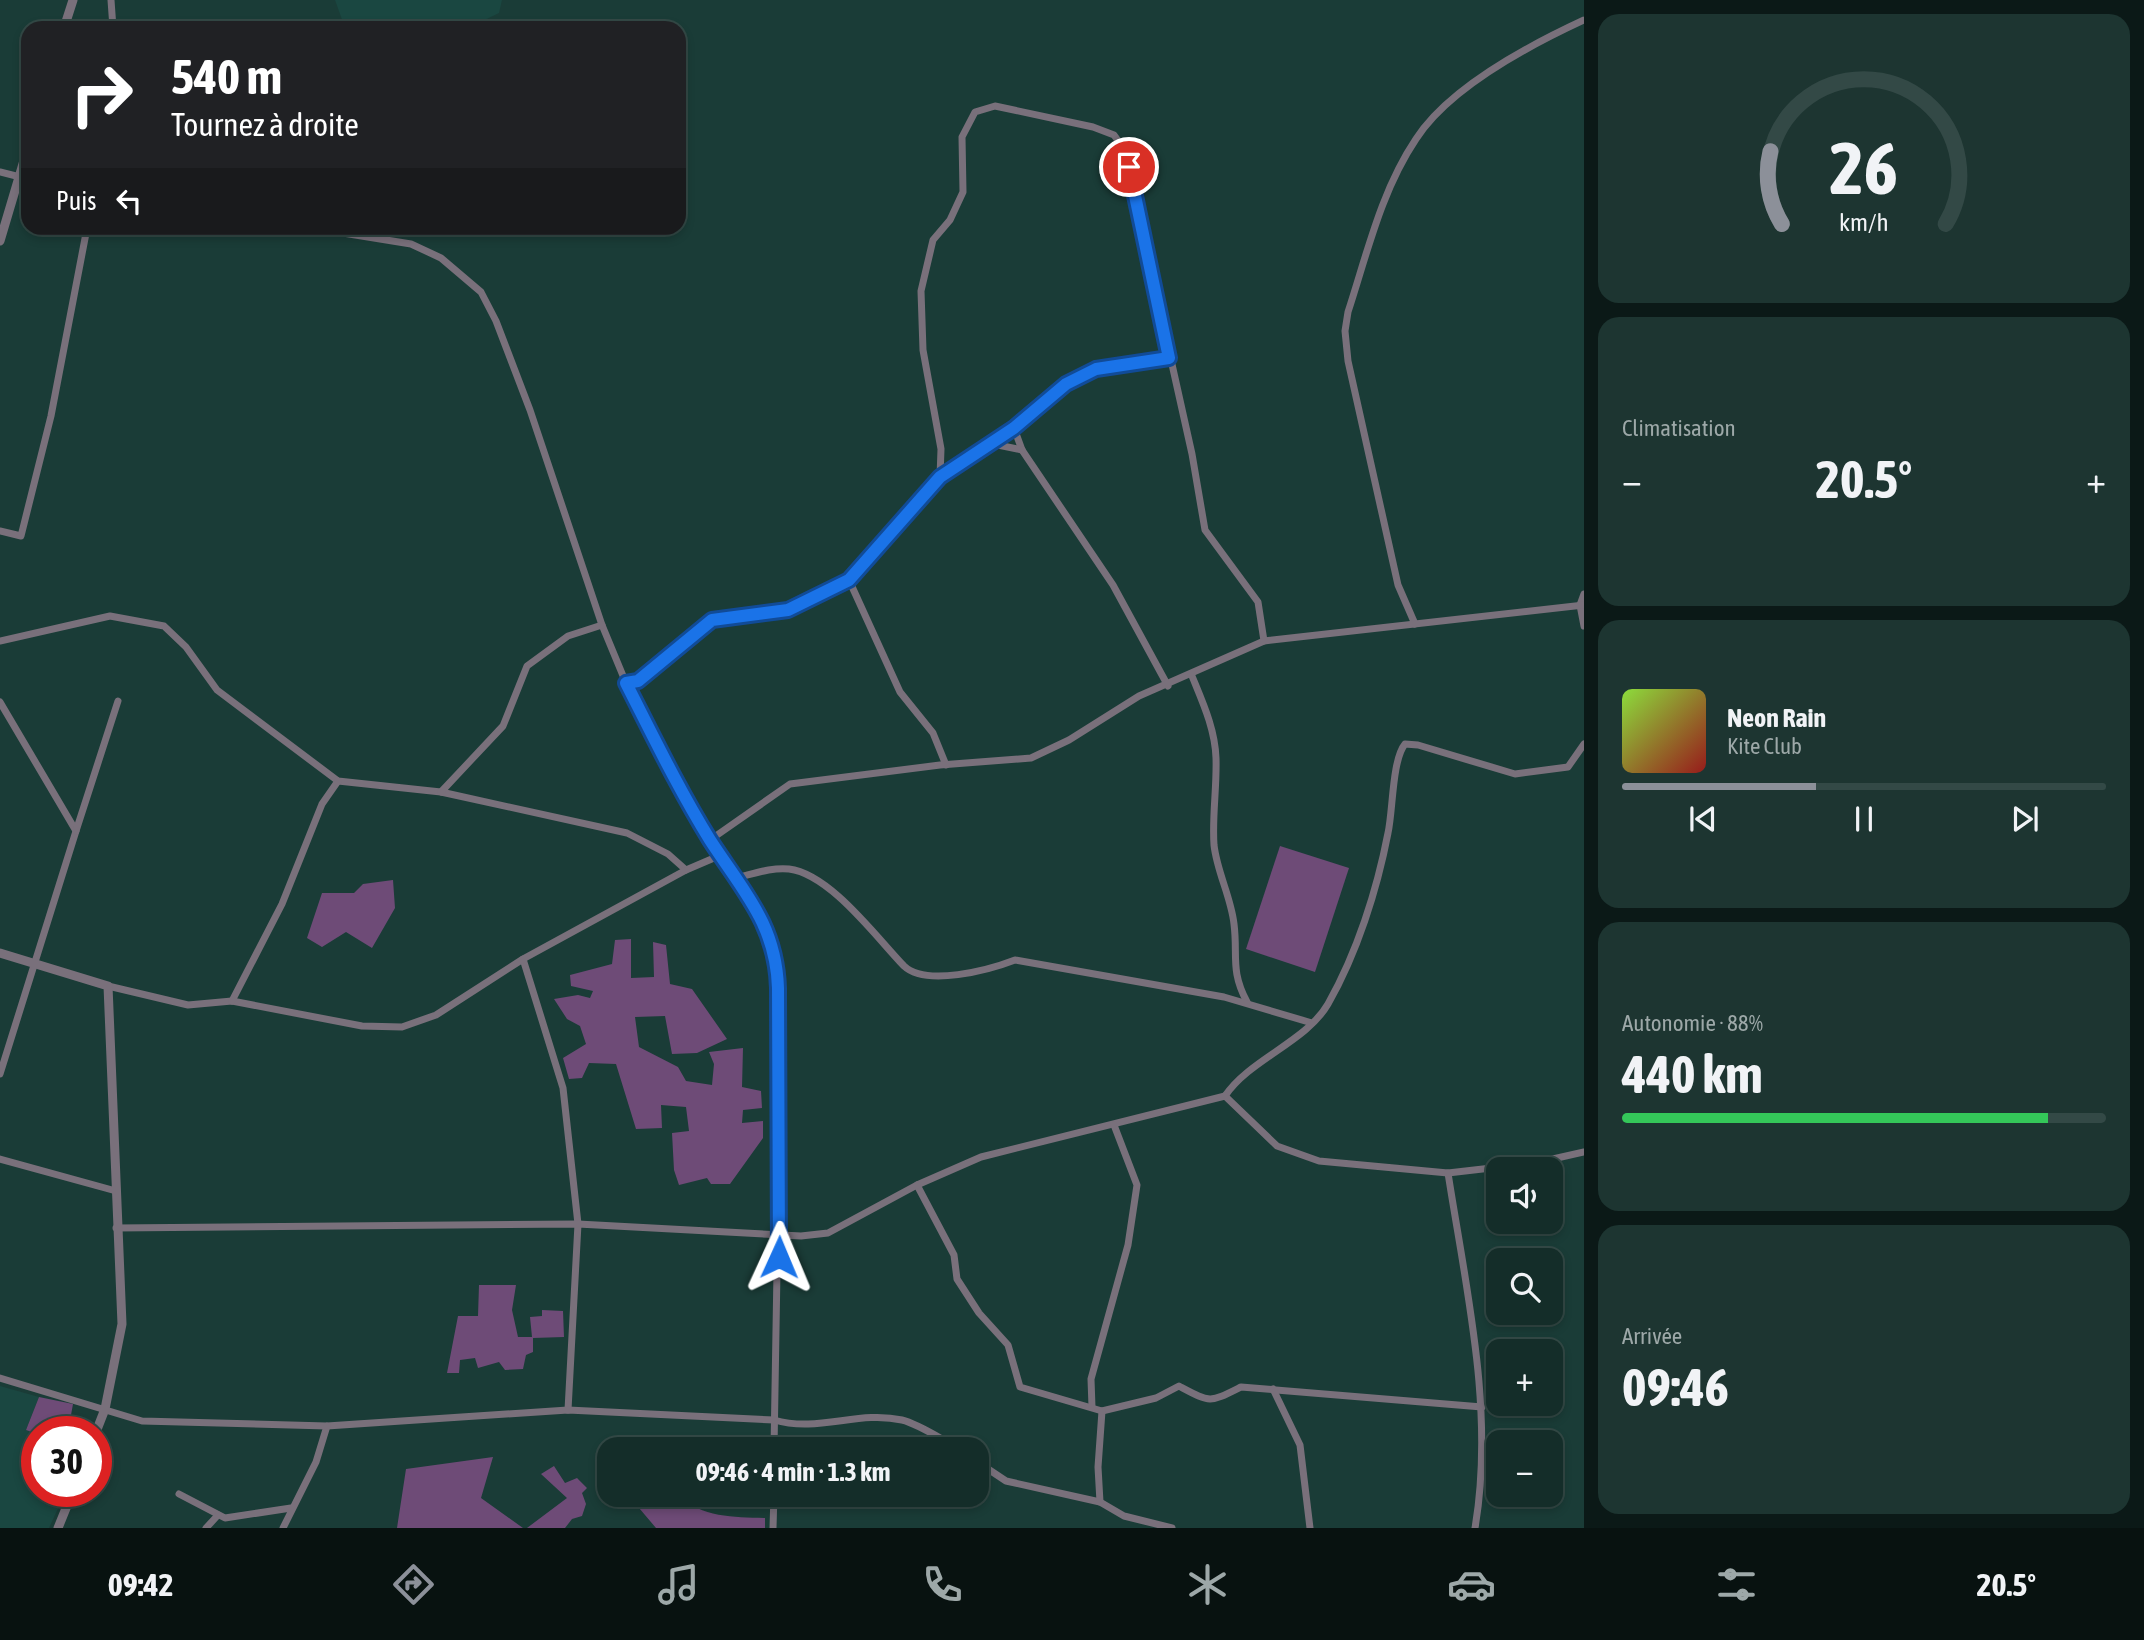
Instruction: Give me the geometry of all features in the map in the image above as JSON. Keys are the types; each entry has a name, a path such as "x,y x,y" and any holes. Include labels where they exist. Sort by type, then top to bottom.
{"street":[{"path":"66,21 73,0"},
{"path":"111,0 112,21"},
{"path":"1415,624 1398,585 1348,361 1345,331 1348,312 1390,186 1417,137 1459,94 1536,42 1584,20"},
{"path":"940,477 941,449 923,350 921,291 933,240 950,220 963,192 962,137 975,112 995,106 1093,127 1114,135 1125,149 1192,454 1205,530 1258,602 1264,641"},
{"path":"0,172 21,177"},
{"path":"0,241 21,183"},
{"path":"0,531 21,536 51,416 87,235"},
{"path":"355,235 411,244 441,258 481,292 496,321 530,410 602,625 626,683 710,840 764,924 777,962 779,1234 774,1437"},
{"path":"626,683 638,681 712,620 788,610 849,580 940,477 993,444 1066,384 1096,369 1169,358"},
{"path":"1014,428 1022,450 1114,585 1168,685"},
{"path":"993,444 1022,450"},
{"path":"849,580 900,692 933,733 946,765"},
{"path":"1584,594 1584,626"},
{"path":"710,840 790,784 946,765 1031,758 1069,740 1139,696 1192,676 1264,641 1582,605"},
{"path":"0,641 110,615 164,626 186,647 209,681 227,698 338,781 441,792 627,833 668,854 686,870"},
{"path":"441,792 503,726 527,666 568,636 602,625"},
{"path":"1192,676 1213,734 1216,758 1214,845 1234,925 1233,958 1239,986 1247,1002"},
{"path":"0,1074 118,701"},
{"path":"0,702 76,831"},
{"path":"116,1228 578,1223 779,1234 828,1233 917,1185 981,1157 1224,1096 1234,1083 1312,1023 1327,1005 1372,904 1389,831 1399,758 1405,744 1418,744 1516,774 1567,767 1584,744"},
{"path":"232,1001 282,904 323,804 338,781"},
{"path":"0,953 108,986 188,1005 232,1001 362,1026 402,1027 436,1015 523,959 686,870 721,855"},
{"path":"736,878 784,869 805,874 837,897 916,975 992,970 1015,960 1247,1002 1312,1023"},
{"path":"523,959 563,1088 578,1223 568,1410"},
{"path":"103,1416 122,1325 108,986"},
{"path":"1224,1096 1276,1146 1319,1161 1448,1173 1486,1170"},
{"path":"1091,1407 1091,1379 1128,1245 1137,1185 1114,1125"},
{"path":"1563,1158 1584,1152"},
{"path":"0,1159 116,1191"},
{"path":"1448,1173 1482,1407 1479,1505 1475,1528"},
{"path":"917,1185 954,1255 957,1279 979,1313 1008,1345 1020,1387 1102,1411 1156,1398 1179,1386 1202,1399 1213,1401 1241,1387 1482,1407"},
{"path":"0,1378 142,1420 327,1426 568,1410 774,1420 795,1426 822,1425 850,1418 903,1420 936,1437"},
{"path":"1273,1389 1300,1445 1310,1528"},
{"path":"1100,1502 1098,1467 1102,1411"},
{"path":"283,1528 316,1462 327,1426"},
{"path":"989,1470 1006,1482 1100,1502 1124,1516 1172,1528"},
{"path":"179,1494 225,1518 291,1508"},
{"path":"58,1528 67,1507"},
{"path":"773,1528 774,1507"},
{"path":"206,1528 218,1516"}],"shaded area":[{"path":"335,0 502,0 499,13 482,21 342,21"},
{"path":"1280,846 1349,868 1315,972 1246,949"},
{"path":"393,880 395,908 372,948 346,932 322,947 307,938 322,893 354,893 363,884"},
{"path":"631,939 631,978 654,977 653,942 666,945 670,984 692,989 727,1039 697,1053 672,1054 665,1016 635,1017 639,1047 678,1067 686,1081 712,1085 714,1064 709,1052 743,1048 742,1087 761,1091 762,1108 743,1110 742,1123 763,1121 763,1138 730,1184 711,1184 707,1178 679,1185 674,1170 672,1133 689,1131 686,1107 661,1105 662,1128 636,1129 616,1064 589,1063 582,1078 569,1079 563,1058 586,1044 580,1026 567,1019 554,999 578,995 590,998 593,991 571,986 570,975 612,964 615,940"},
{"path":"479,1285 516,1285 512,1310 518,1337 532,1337 530,1317 542,1316 542,1310 563,1311 564,1337 533,1338 533,1352 526,1355 523,1369 505,1370 499,1362 478,1368 475,1358 460,1360 459,1373 447,1373 458,1316 478,1316"},
{"path":"0,1386 39,1397 32,1416 21,1416 21,1507 59,1507 49,1528 0,1528"},
{"path":"39,1397 73,1404 73,1416 32,1416"},
{"path":"493,1457 481,1498 523,1528 397,1528 406,1469"},
{"path":"554,1466 565,1483 577,1478 587,1488 582,1493 586,1504 582,1516 572,1519 565,1528 527,1528 567,1498 541,1474"},
{"path":"638,1507 696,1507 719,1515 765,1518 765,1528 656,1528"}],"route":[{"path":"779,1257 778,988 777,962 771,937 710,840 626,683 638,681 712,620 788,610 849,580 940,477 993,444 1066,384 1096,369 1169,358 1129,167"}]}
